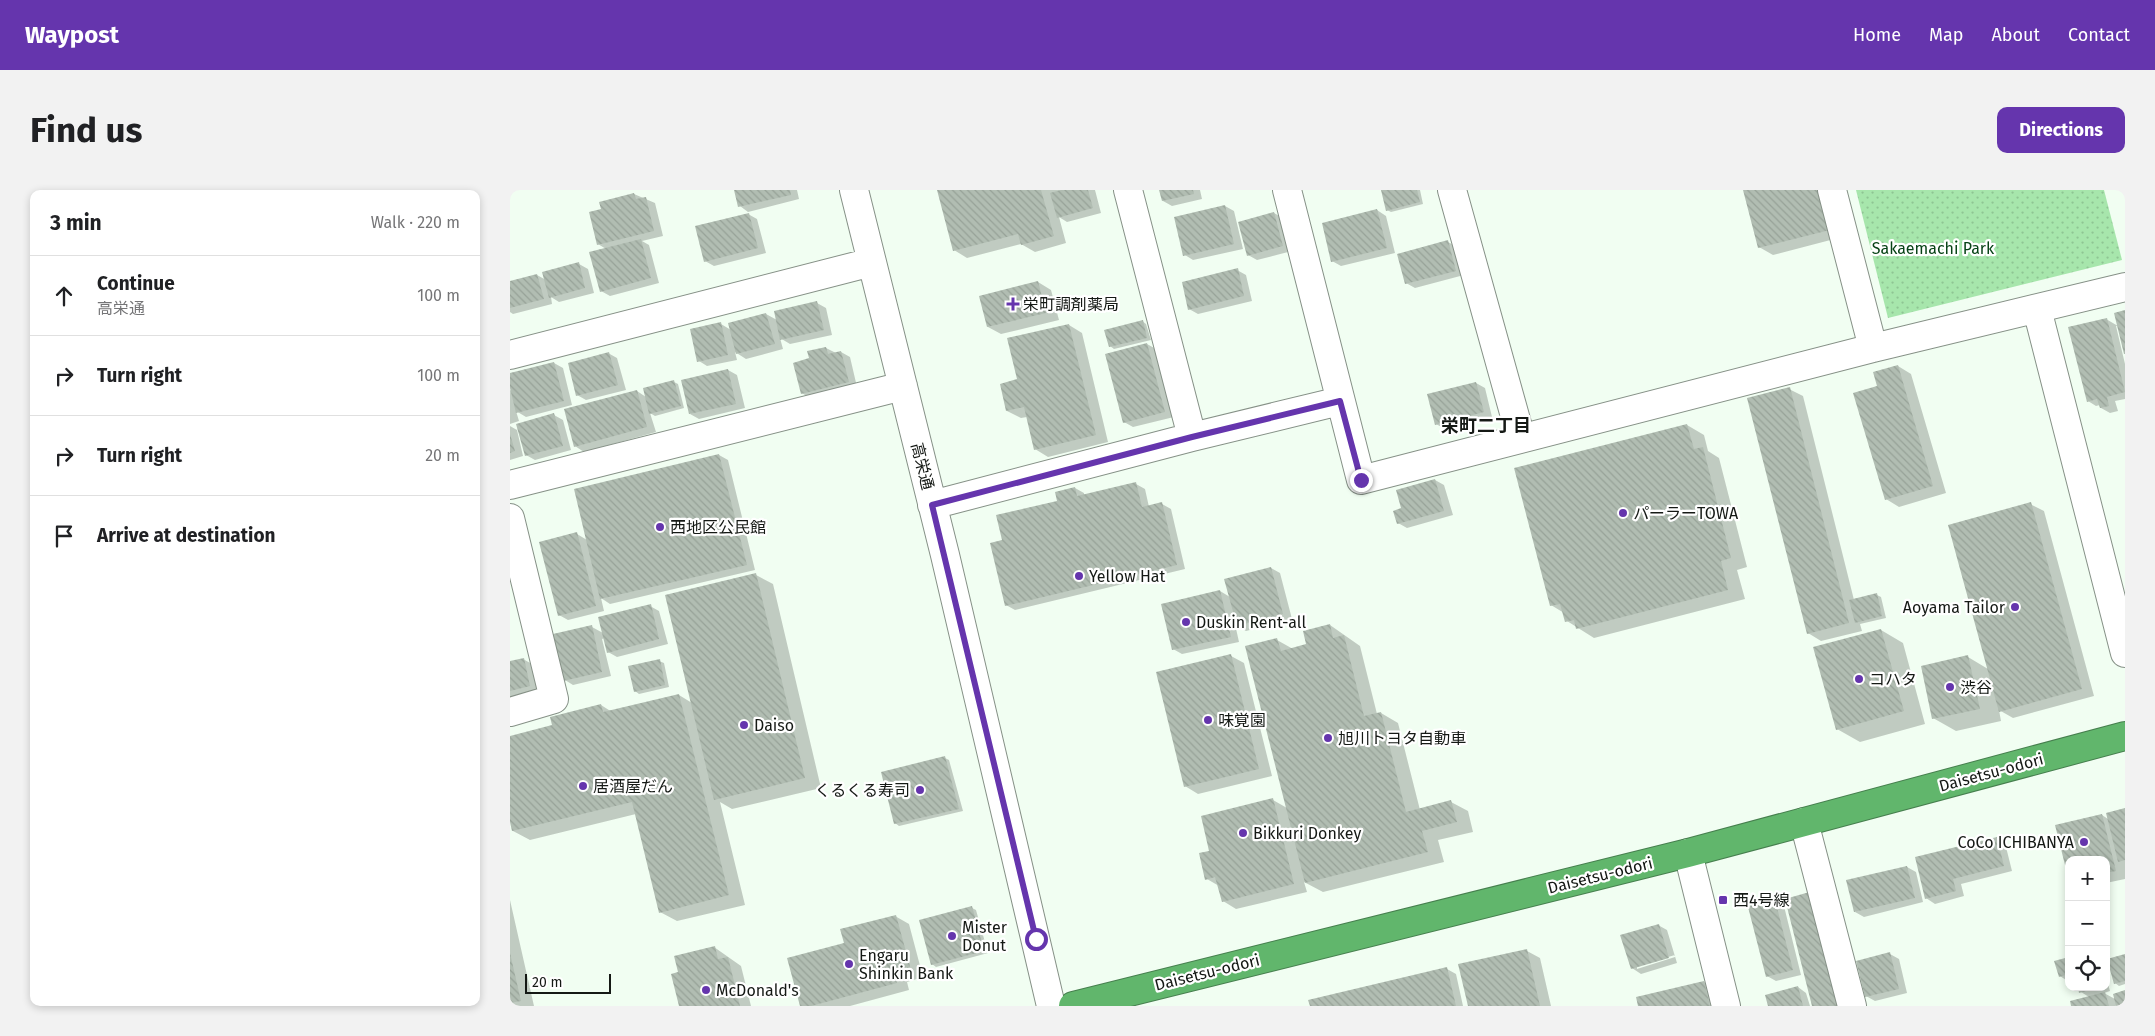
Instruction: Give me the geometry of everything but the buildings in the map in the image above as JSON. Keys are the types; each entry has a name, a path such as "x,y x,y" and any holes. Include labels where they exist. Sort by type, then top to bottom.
{"highway":[{"name":"Daisetsu-odori","path":"1072,1006 1688,853 2125,736"}],"street":[{"name":"高栄通","path":"854,190 932,505 1051,1006"},
{"path":"1128,190 1192,437"},
{"path":"1287,190 1361,480 1873,348 2125,287"},
{"path":"1832,190 1873,348"},
{"path":"1457,191 1521,438"},
{"path":"510,354 872,262"},
{"path":"2037,309 2125,653"},
{"path":"510,485 903,386"},
{"path":"932,505 1192,437 1340,401"},
{"path":"510,518 554,699 510,712"},
{"path":"1804,822 1852,1006"},
{"path":"1688,853 1726,1006"}],"green space":[{"name":"Sakaemachi Park","path":"1856,190 2104,190 2122,260 1888,318"}],"place":[{"name":"栄町調剤薬局","path":"1013,304"},
{"name":"パーラーTOWA","path":"1623,513"},
{"name":"西地区公民館","path":"660,527"},
{"name":"Yellow Hat","path":"1079,576"},
{"name":"Aoyama Tailor","path":"2015,607"},
{"name":"Duskin Rent-all","path":"1186,622"},
{"name":"コハタ","path":"1859,679"},
{"name":"渋谷","path":"1950,687"},
{"name":"味覚園","path":"1208,720"},
{"name":"Daiso","path":"744,725"},
{"name":"旭川トヨタ自動車","path":"1328,738"},
{"name":"居酒屋だん","path":"583,786"},
{"name":"くるくる寿司","path":"920,790"},
{"name":"Bikkuri Donkey","path":"1243,833"},
{"name":"CoCo ICHIBANYA","path":"2084,842"},
{"name":"西4号線","path":"1723,900"},
{"name":"Mister Donut","path":"952,936"},
{"name":"Engaru Shinkin Bank","path":"849,964"},
{"name":"McDonald's","path":"706,990"}],"district":[{"name":"栄町二丁目","path":"1486,426"}],"route":[{"path":"1036,939 932,505 1192,437 1340,401 1361,480"}]}
